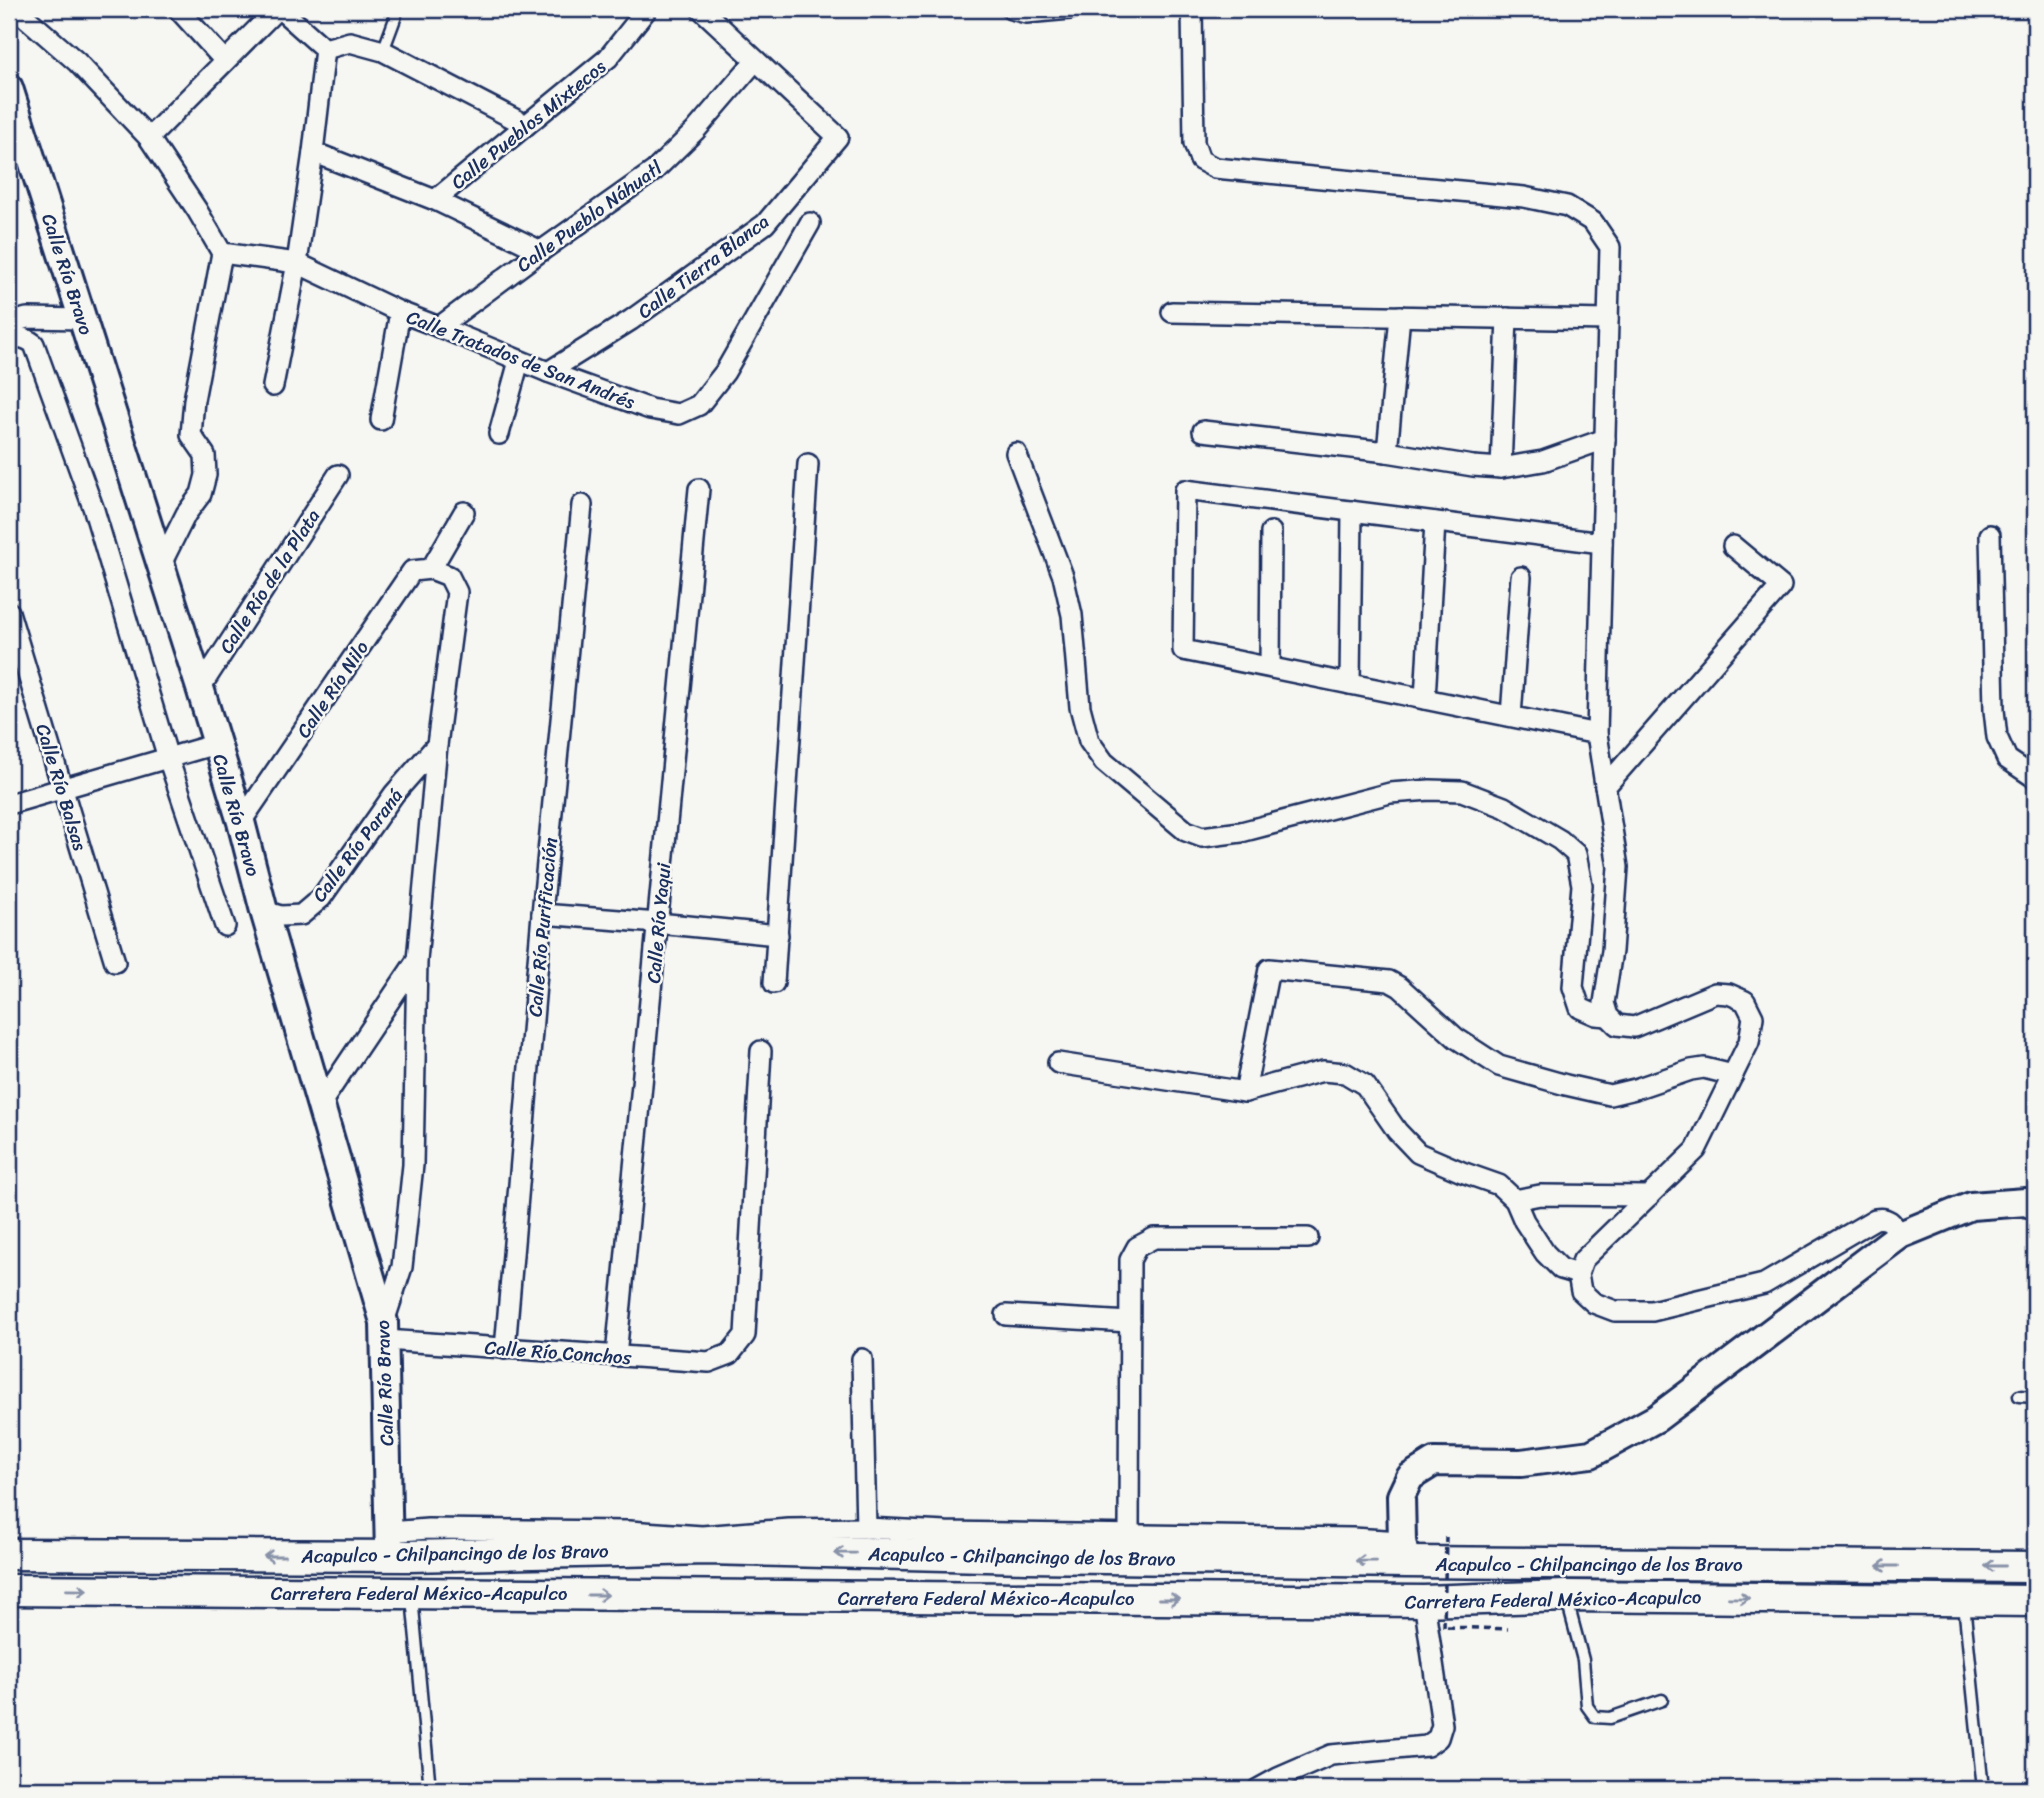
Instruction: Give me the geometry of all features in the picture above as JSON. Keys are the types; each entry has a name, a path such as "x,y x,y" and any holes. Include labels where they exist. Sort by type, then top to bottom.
{"main road":[{"name":"Acapulco - Chilpancingo de los Bravo","path":"9,1554 389,1544 1028,1557 1404,1551 2035,1567"},
{"name":"Carretera Federal México-Acapulco","path":"9,1590 1424,1601 1566,1596 2035,1601"}],"street":[{"path":"9,13 15,9 77,62 149,138 222,253 194,400 191,435 205,455 206,475 201,494 186,514 160,566"},
{"path":"178,9 225,61"},
{"path":"149,138 278,9 325,49"},
{"name":"Calle Pueblos Mixtecos","path":"313,152 435,200 608,58 647,9"},
{"path":"701,9 755,61"},
{"path":"1011,9 1026,13 1070,9"},
{"path":"1192,9 1194,143 1200,160 1215,168 1524,197 1567,206 1592,222 1610,247 1597,734 1618,867 1612,951 1604,1003 1608,1016 1617,1025 1633,1027 1715,993 1729,994 1745,1001 1753,1017 1749,1042 1696,1150 1583,1260 1578,1274 1581,1291 1594,1303 1615,1311 1652,1311 1764,1284 1875,1219 1883,1217 1892,1222 1900,1235"},
{"path":"325,49 350,42 383,51 526,125"},
{"path":"273,386 297,263 325,49"},
{"name":"Calle Tierra Blanca","path":"548,372 631,320 765,224 838,137 755,61"},
{"name":"Calle Pueblo Náhuatl","path":"439,327 654,171 695,131 755,61"},
{"name":"Calle Río Bravo","path":"9,89 241,822 385,1331 389,1544"},
{"path":"435,200 541,251"},
{"name":"Calle Tratados de San Andrés","path":"222,253 297,263 400,313 519,361 650,409 679,414 699,405 725,372 810,223"},
{"path":"1172,312 1608,320"},
{"path":"381,420 400,313"},
{"path":"1387,452 1400,316"},
{"path":"9,323 27,318 83,319"},
{"path":"1501,468 1507,318"},
{"path":"9,340 16,337 26,338 34,344 94,510 169,758 225,926"},
{"path":"499,434 519,361"},
{"path":"1203,431 1501,468 1543,461 1605,439"},
{"path":"1016,453 1063,576 1072,615 1080,707 1089,741 1104,762 1186,831 1202,837 1241,832 1390,793 1462,790 1504,807 1560,840 1576,853 1582,885 1573,988 1580,1008 1596,1015 1608,1016"},
{"path":"774,983 808,464"},
{"name":"Calle Río de la Plata","path":"200,688 338,475"},
{"name":"Calle Río Yaqui","path":"616,1356 699,489"},
{"path":"1597,734 1183,650 1185,490 1602,543"},
{"name":"Calle Río Purificación","path":"505,1349 542,914 582,505"},
{"path":"1350,684 1352,511"},
{"path":"385,1331 402,1267 414,1165 417,960 437,745 457,592 449,576 431,569 464,512"},
{"path":"1425,699 1436,522"},
{"path":"1270,667 1271,532"},
{"path":"1990,535 1993,710 1997,737 2007,759 2035,778"},
{"path":"1605,787 1781,586 1733,545"},
{"name":"Calle Río Nilo","path":"241,822 412,571 431,569"},
{"path":"1511,716 1521,577"},
{"name":"Calle Río Balsas","path":"9,612 115,961"},
{"path":"9,804 216,744"},
{"name":"Calle Río Paraná","path":"264,911 281,916 301,915 321,898 394,794 437,745"},
{"path":"542,914 778,935"},
{"path":"321,1103 417,960"},
{"path":"1245,1092 1269,969 1389,981 1400,987 1456,1038 1499,1066 1610,1095 1704,1068 1732,1075"},
{"name":"Calle Río Conchos","path":"385,1331 505,1349 709,1362 730,1354 745,1335 761,1051"},
{"path":"1058,1063 1245,1092 1323,1071 1345,1073 1365,1085 1397,1131 1418,1153 1499,1185 1515,1200 1524,1221 1545,1253 1561,1269 1578,1274"},
{"path":"1515,1200 1540,1195 1649,1196"},
{"path":"389,1544 428,1529 629,1531 702,1536 789,1529 866,1528 946,1532 1338,1538 1404,1551 1401,1496 1410,1477 1434,1462 1521,1463 1591,1454 1657,1418 1900,1235 1971,1206 2026,1202 2035,1206"},
{"path":"1129,1534 1130,1260 1137,1247 1154,1238 1308,1238"},
{"path":"1006,1315 1130,1322"},
{"path":"862,1359 866,1528"},
{"path":"1258,1789 1331,1755 1427,1746 1438,1738 1442,1725 1424,1601"}],"lane":[{"path":"383,51 396,16"},
{"path":"2019,1396 2035,1397"},
{"path":"411,1593 430,1789"},
{"path":"1566,1596 1583,1660 1587,1706 1595,1717 1610,1718 1662,1700"},
{"path":"1964,1600 1983,1789"}],"path":[{"path":"1446,1537 1444,1628 1508,1629"}]}
